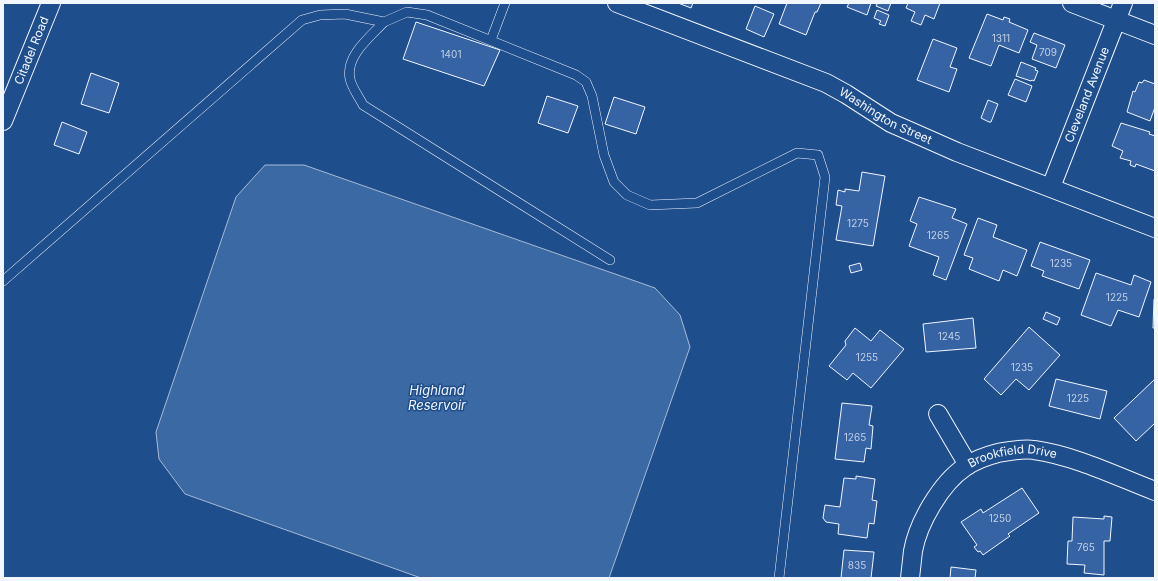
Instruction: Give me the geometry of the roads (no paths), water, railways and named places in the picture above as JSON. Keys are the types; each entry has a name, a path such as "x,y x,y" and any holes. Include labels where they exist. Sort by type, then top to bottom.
{"street":[{"name":"Citadel Road","path":"3,121 51,3"},
{"name":"Washington Street","path":"617,3 826,83 914,134 1155,228"},
{"path":"1072,3 1155,35"},
{"name":"Cleveland Avenue","path":"1051,188 1123,3"},
{"path":"938,414 968,465"},
{"name":"Brookfield Drive","path":"910,578 913,550 931,505 945,486 963,468 984,457 1008,451 1033,450 1076,461 1155,491"}],"lane":[{"path":"490,40 505,3"},
{"path":"610,260 363,104 350,79 351,61 361,46 384,22 407,12 427,15 576,75 586,82 592,96 604,156 614,182 627,195 650,205 697,203 797,153 818,156 825,176 779,578"},
{"path":"3,281 302,20 320,15 344,14 384,22"}],"water":[{"name":"Highland Reservoir","path":"265,165 304,165 655,288 680,315 690,347 609,578 421,578 185,494 159,459 156,432 236,197"}]}
